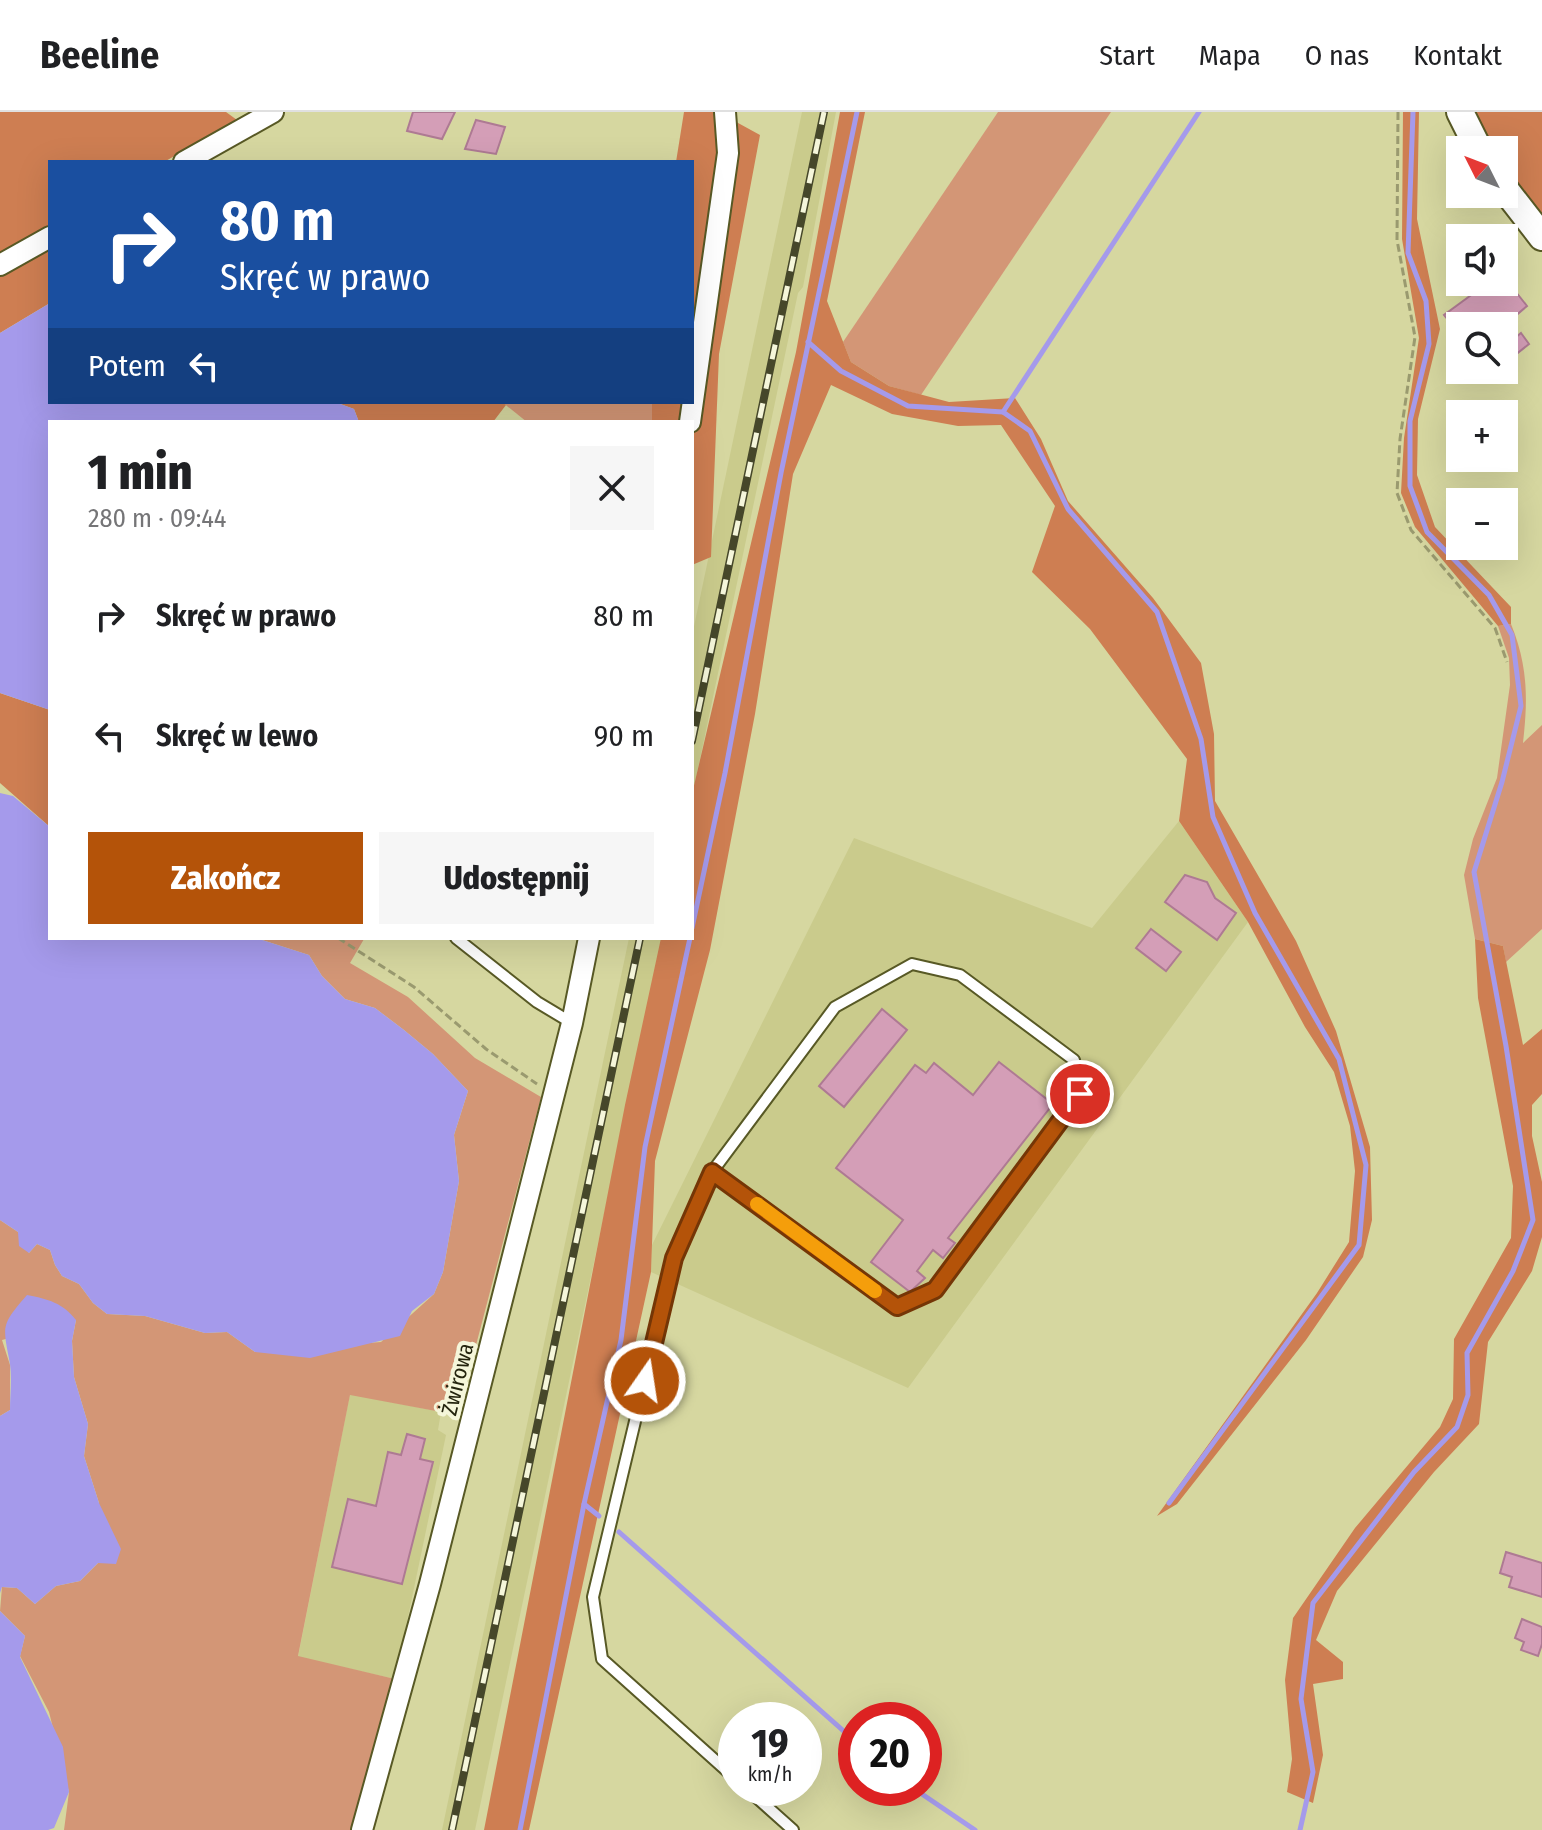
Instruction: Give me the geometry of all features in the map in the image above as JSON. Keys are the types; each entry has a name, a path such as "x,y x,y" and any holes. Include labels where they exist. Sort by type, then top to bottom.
{"street":[{"path":"188,160 273,112"},
{"path":"694,394 728,153 725,112"},
{"path":"1460,112 1472,136"},
{"path":"1518,206 1542,237"},
{"path":"0,265 48,238"},
{"name":"Żwirowa","path":"362,1830 430,1584 572,1023 589,940"}],"lane":[{"path":"459,940 537,1002 572,1023"},
{"path":"712,1172 897,1307 935,1290 1080,1094 1074,1060 960,975 912,964 835,1007 712,1172 674,1258 593,1597 602,1659 718,1763"},
{"path":"766,1806 793,1830"}],"path":[{"path":"1398,112 1397,240 1415,337 1400,439 1397,493 1411,530 1495,628 1507,662"},
{"path":"341,940 414,987 486,1049 553,1095"}],"shaded area":[{"path":"0,112 226,112 237,120 167,160 48,160 48,230 0,258"},
{"path":"684,112 718,112 760,135 719,354 711,557 694,564 694,420 652,420 652,404 694,404 694,160 676,160"},
{"path":"802,112 836,112 803,287 798,293 694,787 694,626"},
{"path":"840,112 865,112 827,301 851,362 889,386 949,402 1015,398 1041,439 1068,501 1153,598 1201,663 1214,734 1215,801 1296,941 1336,1031 1370,1147 1372,1220 1363,1257 1306,1340 1177,1504 1157,1516 1317,1293 1349,1242 1355,1171 1350,1126 1334,1072 1305,1027 1248,922 1179,821 1187,759 1090,629 1032,572 1055,506 1001,425 958,426 892,414 831,385 793,474 755,714 710,950 655,1161 651,1272 529,1830 484,1830 625,1105 661,940 694,940 694,786 796,352"},
{"path":"998,112 1111,112 921,395 889,386 851,362 843,342"},
{"path":"1403,112 1419,112 1417,219 1440,329 1418,419 1417,475 1435,527 1446,539 1446,560 1466,560 1511,607 1511,624 1498,626 1415,527 1401,493 1404,438 1419,338 1402,239"},
{"path":"1472,112 1542,112 1542,215 1518,184 1518,136 1485,136"},
{"path":"48,245 48,304 0,333 0,272"},
{"path":"48,304 48,404 340,404 354,409 358,420 48,420 48,709 0,693 0,333"},
{"path":"340,404 506,405 495,420 358,420 354,409"},
{"path":"504,404 652,404 652,420 524,420"},
{"path":"1511,624 1521,654 1525,683 1523,743 1542,725 1542,929 1506,962 1503,946 1475,939 1464,875 1473,839 1497,778 1510,685 1509,658 1498,626"},
{"path":"0,693 48,709 48,825 0,783"},
{"path":"0,793 13,796 48,825 48,940 262,940 309,955 322,976 345,999 375,1008 433,1054 468,1091 454,1135 459,1181 443,1272 434,1294 412,1311 400,1336 310,1358 255,1352 227,1332 205,1333 145,1316 107,1314 93,1303 79,1284 62,1276 50,1250 37,1244 29,1253 19,1246 18,1232 0,1220"},
{"path":"1179,821 1248,922 908,1388 651,1272 652,1245 854,838 1092,928"},
{"path":"1475,939 1503,946 1523,1045 1542,1029 1542,1094 1532,1105 1532,1136 1542,1182 1542,1237 1532,1271 1488,1342 1479,1424 1434,1472 1337,1591 1316,1640 1343,1662 1343,1679 1313,1684 1323,1755 1313,1803 1287,1792 1292,1759 1285,1680 1293,1618 1355,1528 1440,1427 1453,1399 1454,1339 1511,1238 1513,1186 1478,998"},
{"path":"262,940 363,940 350,963 408,997 475,1058 541,1097 464,1391 441,1412 350,1395 298,1656 395,1679 354,1830 64,1830 69,1792 49,1712 20,1656 25,1636 0,1611 2,1587 17,1588 35,1604 56,1586 80,1581 98,1563 99,1503 84,1456 88,1424 74,1377 72,1341 76,1320 2,1340 10,1365 10,1410 0,1416 0,1220 18,1232 29,1253 37,1244 50,1250 62,1276 79,1284 93,1303 107,1314 145,1316 205,1333 227,1332 255,1352 381,1342 434,1294 443,1272 459,1181 454,1135 468,1091 433,1054 375,1008 345,999 322,976 309,955"},
{"path":"629,940 662,940 475,1830 442,1830"},
{"path":"27,1295 66,1309 76,1320 72,1341 74,1377 88,1424 84,1456 99,1503 121,1549 116,1564 98,1563 80,1581 56,1586 35,1604 17,1588 2,1587 0,1593 0,1416 10,1410 11,1381 5,1334 8,1320"},
{"path":"350,1394 441,1412 438,1430 446,1435 395,1679 298,1657"},
{"path":"0,1611 25,1636 20,1657 63,1747 69,1792 54,1828 48,1830 0,1830"}],"building":[{"path":"413,112 455,112 442,139 407,131"},
{"path":"476,120 505,127 496,154 465,149"},
{"path":"1518,295 1527,306 1518,314 1448,312 1470,296"},
{"path":"1521,333 1529,344 1518,353 1518,335"},
{"path":"1185,875 1207,882 1215,898 1236,913 1217,940 1165,902"},
{"path":"1151,929 1181,952 1166,971 1136,948"},
{"path":"882,1009 907,1030 844,1107 819,1086"},
{"path":"999,1062 1053,1104 948,1238 955,1243 943,1258 933,1250 917,1271 925,1278 910,1292 871,1262 903,1220 836,1168 915,1065 926,1073 934,1063 973,1095"},
{"path":"407,1434 425,1439 420,1459 433,1462 402,1584 332,1567 348,1499 376,1506 388,1452 401,1455"},
{"path":"1506,1552 1542,1563 1542,1597 1509,1587 1512,1577 1500,1573"},
{"path":"1522,1619 1542,1627 1538,1656 1521,1650 1524,1642 1515,1638"}],"waterway":[{"path":"694,919 725,773 781,473 857,112"},
{"path":"1003,412 1199,112"},
{"path":"1300,1830 1313,1772 1301,1699 1313,1603 1414,1472 1457,1427 1468,1395 1467,1353 1513,1271 1533,1220 1506,1046 1474,872 1502,782 1521,706 1512,635 1489,595 1427,532 1410,486 1410,421 1429,344 1426,301 1408,253 1413,112"},
{"path":"808,342 841,371 908,406 1003,412 1030,431 1068,509 1157,612 1201,739 1213,817 1255,913 1339,1059 1366,1165 1359,1245 1169,1503"},
{"path":"520,1830 584,1504 621,1340 645,1147 690,940"},
{"path":"584,1504 599,1516"},
{"path":"619,1532 838,1726"},
{"path":"940,1806 975,1830"}],"railway":[{"path":"694,731 824,112"},
{"path":"452,1830 640,940"}],"slow traffic":[{"path":"757,1204 875,1291"}],"route":[{"path":"645,1381 674,1258 712,1172 897,1307 935,1290 1080,1094"}]}
